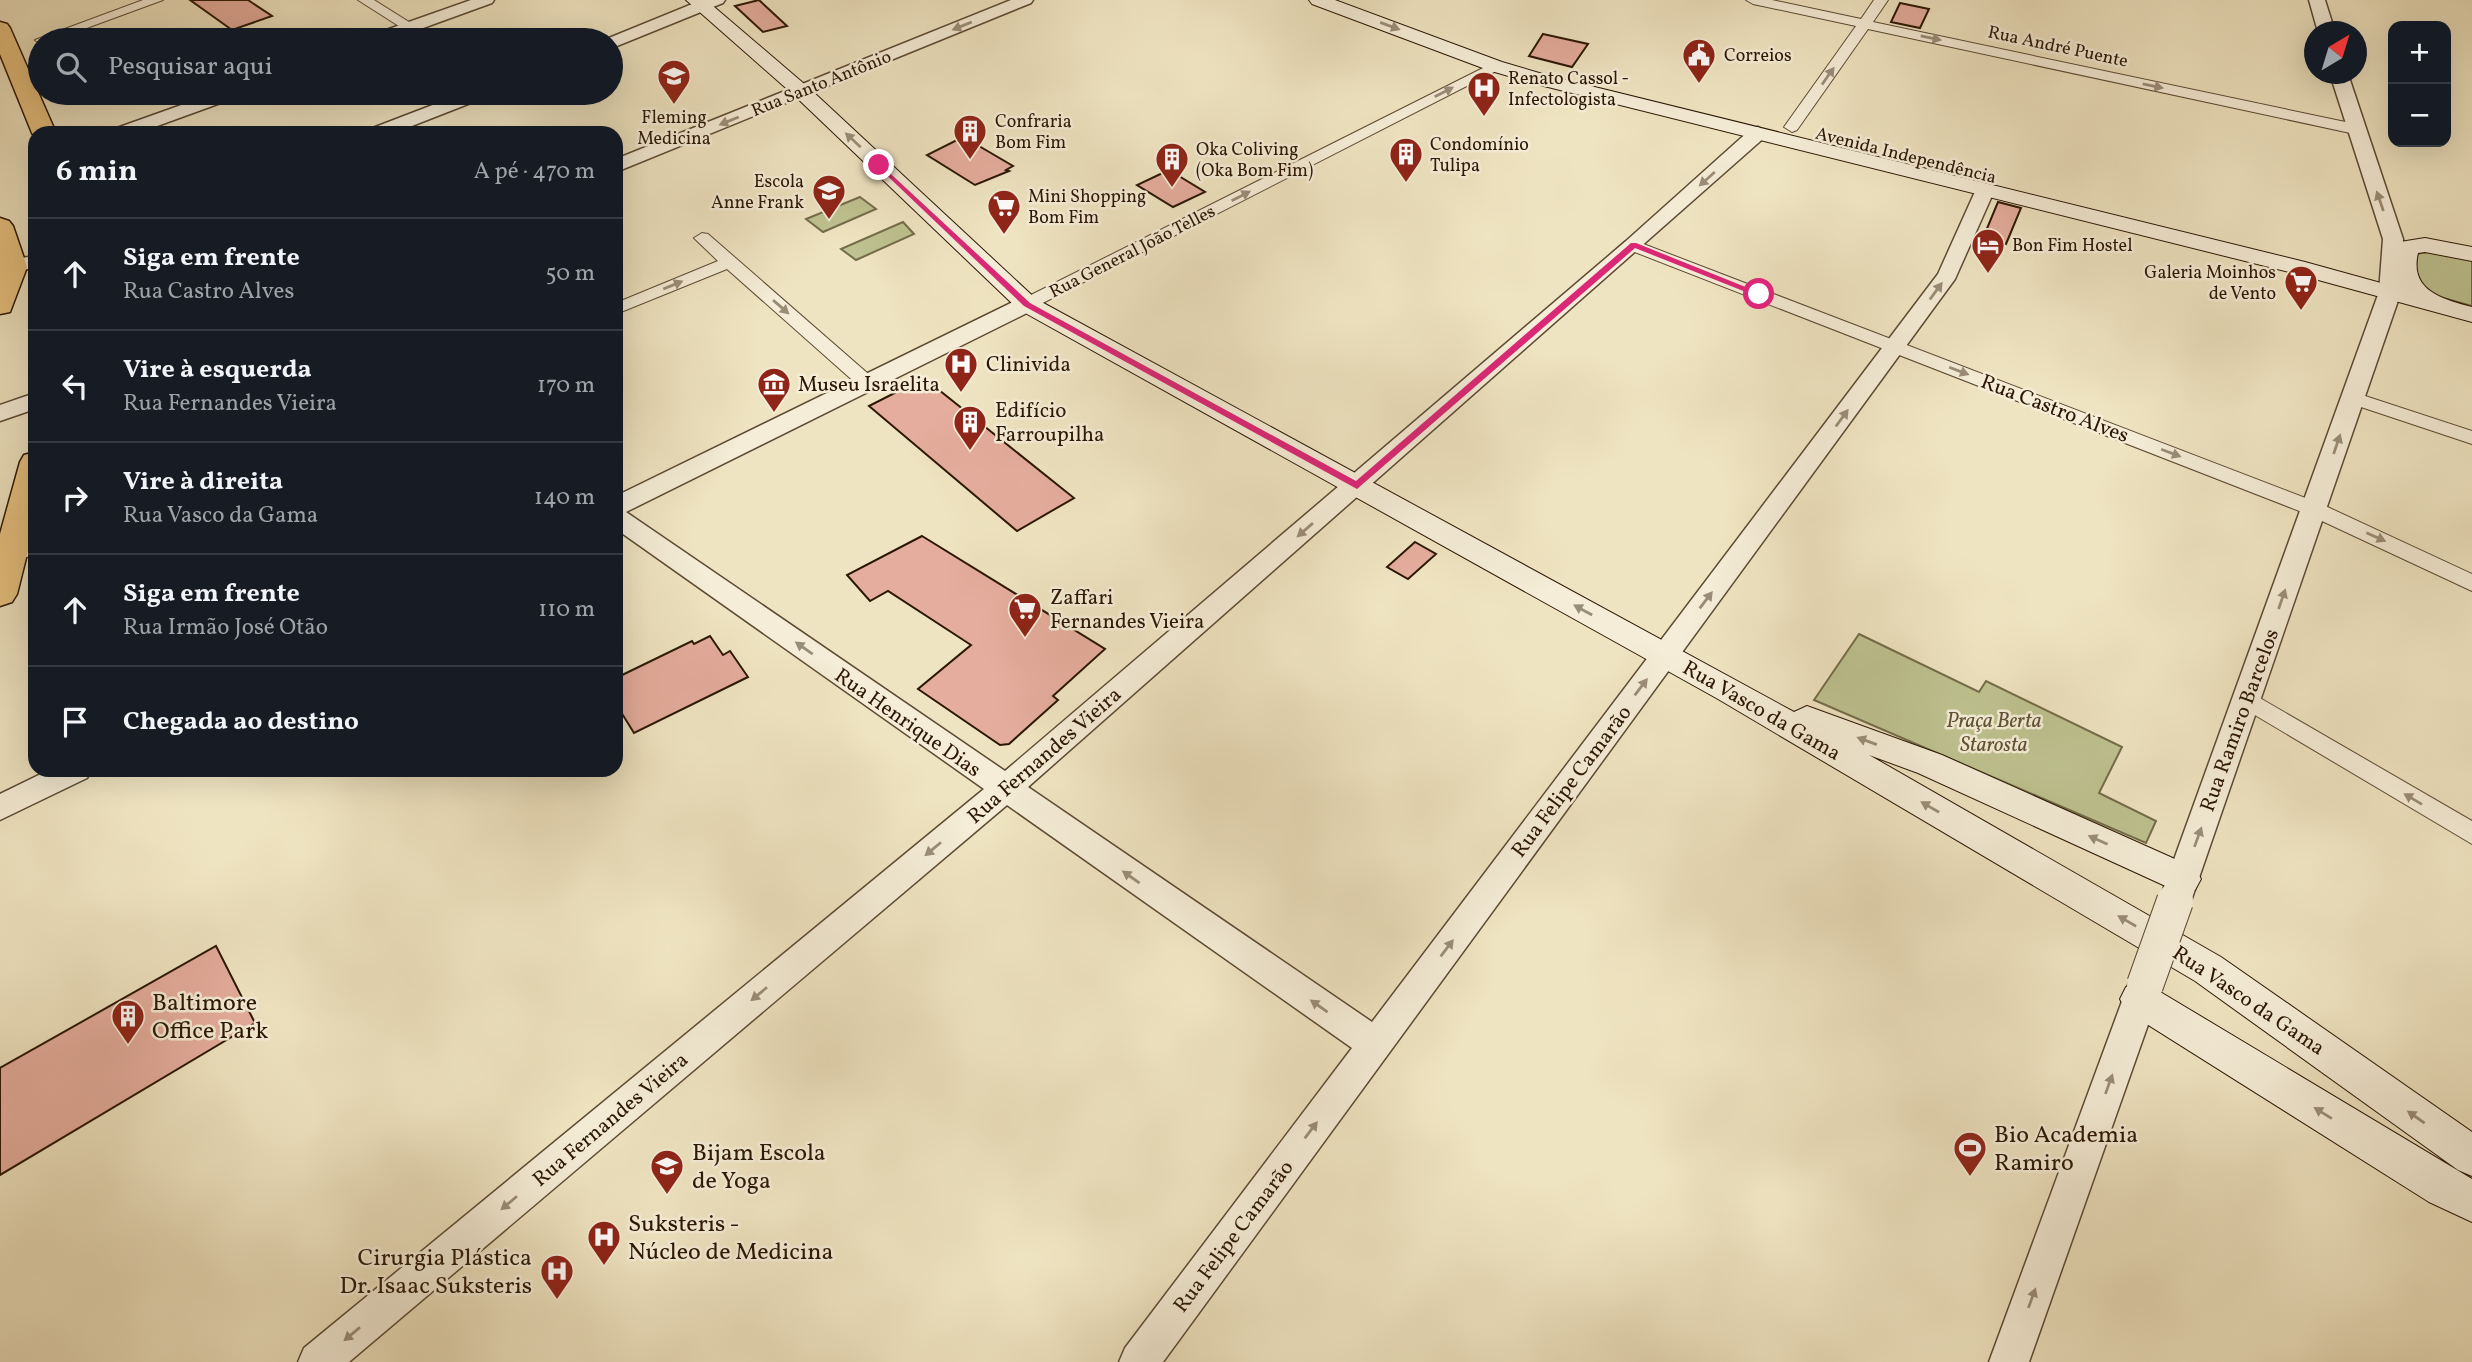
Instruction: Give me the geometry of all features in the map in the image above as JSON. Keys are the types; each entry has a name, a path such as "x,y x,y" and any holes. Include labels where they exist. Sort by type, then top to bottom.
{"main road":[{"name":"Avenida Independência","path":"1318,0 1495,66 1539,79 1985,189 2472,315"},
{"name":"Rua Vasco da Gama","path":"704,2 1027,304 1729,690 2208,969 2472,1156"},
{"path":"0,28 28,96"},
{"name":"Avenida Independência","path":"1415,35 2287,248 2390,292"},
{"path":"32,105 41,126"},
{"path":"0,226 16,265 0,306"},
{"path":"2432,304 2406,283 2406,250 2412,245 2425,245 2472,254"},
{"path":"0,594 22,551 28,510"},
{"path":"1729,690 1930,764 2179,890"},
{"path":"2142,992 2444,1187 2472,1202"}],"street":[{"path":"77,28 156,0"},
{"path":"365,0 410,27 486,0"},
{"name":"Rua Santo Antônio","path":"623,163 1026,0"},
{"name":"Rua André Puente","path":"1753,0 2356,128"},
{"path":"1793,127 1881,0"},
{"path":"2317,0 2323,21"},
{"path":"623,37 704,2"},
{"path":"9,51 28,45"},
{"name":"Rua General João Telles","path":"623,503 1027,304 1495,66"},
{"name":"Rua Ramiro Barcelos","path":"2009,1362 2390,292 2393,239 2342,84"},
{"path":"140,126 198,105"},
{"path":"395,126 449,105"},
{"name":"Rua Fernandes Vieira","path":"318,1362 1005,789 1633,245 1758,133"},
{"name":"Rua Felipe Camarão","path":"1139,1362 1948,275 1985,189"},
{"path":"702,238 866,382"},
{"path":"2393,239 2425,245"},
{"name":"Rua Castro Alves","path":"1633,245 2314,509 2472,583"},
{"path":"623,306 730,262"},
{"path":"2353,398 2472,438"},
{"path":"0,414 28,403"},
{"name":"Rua Henrique Dias","path":"623,522 1375,1044"},
{"path":"2246,699 2472,834"},
{"path":"0,808 63,777"}],"green space":[{"path":"860,197 876,209 823,232 806,219"},
{"path":"903,222 914,234 856,260 841,249"},
{"path":"2434,251 2472,258 2472,306 2436,296 2416,285 2416,254"},
{"name":"Praça Berta Starosta","path":"1859,634 1979,692 1986,681 2122,747 2099,793 2156,821 2146,843 1814,700"}],"building":[{"path":"190,0 248,0 272,16 238,28 229,28"},
{"path":"759,0 787,26 763,32 735,6"},
{"path":"1900,3 1929,9 1920,28 1891,22"},
{"path":"1543,34 1588,44 1572,67 1529,56"},
{"name":"Confraria Bom Fim","path":"967,139 1013,166 1006,170 1009,171 975,185 927,155 957,140"},
{"name":"Oka Coliving (Oka Bom Fim)","path":"1169,170 1205,192 1173,207 1137,185"},
{"path":"1998,202 2021,208 2006,244 1983,238"},
{"name":"Edifício Farroupilha","path":"924,378 1074,498 1017,531 869,406"},
{"name":"Zaffari Fernandes Vieira","path":"922,536 1105,649 1053,696 1058,700 1009,744 1000,745 918,689 971,645 888,591 870,601 847,575"},
{"path":"1415,542 1436,554 1408,579 1387,567"},
{"path":"710,636 723,655 730,651 748,677 634,733 623,715 623,675 692,641 694,644"},
{"name":"Baltimore Office Park","path":"216,946 255,1023 0,1175 0,1068"}],"place":[{"name":"Correios","path":"1699,85"},
{"name":"Fleming Medicina","path":"674,106"},
{"name":"Renato Cassol - Infectologista","path":"1484,118"},
{"name":"Confraria Bom Fim","path":"970,161"},
{"name":"Condomínio Tulipa","path":"1406,184"},
{"name":"Oka Coliving (Oka Bom Fim)","path":"1172,189"},
{"name":"Escola Anne Frank","path":"829,221"},
{"name":"Mini Shopping Bom Fim","path":"1004,236"},
{"name":"Bon Fim Hostel","path":"1988,275"},
{"name":"Galeria Moinhos de Vento","path":"2301,312"},
{"name":"Clinivida","path":"961,394"},
{"name":"Museu Israelita","path":"774,414"},
{"name":"Edifício Farroupilha","path":"970,452"},
{"name":"Zaffari Fernandes Vieira","path":"1025,639"},
{"name":"Baltimore Office Park","path":"128,1046"},
{"name":"Bio Academia Ramiro","path":"1970,1178"},
{"name":"Bijam Escola de Yoga","path":"667,1196"},
{"name":"Suksteris - Núcleo de Medicina","path":"604,1267"},
{"name":"Cirurgia Plástica Dr. Isaac Suksteris","path":"557,1301"}],"route":[{"path":"879,165 1027,304 1357,485 1633,245 1759,294"}]}
